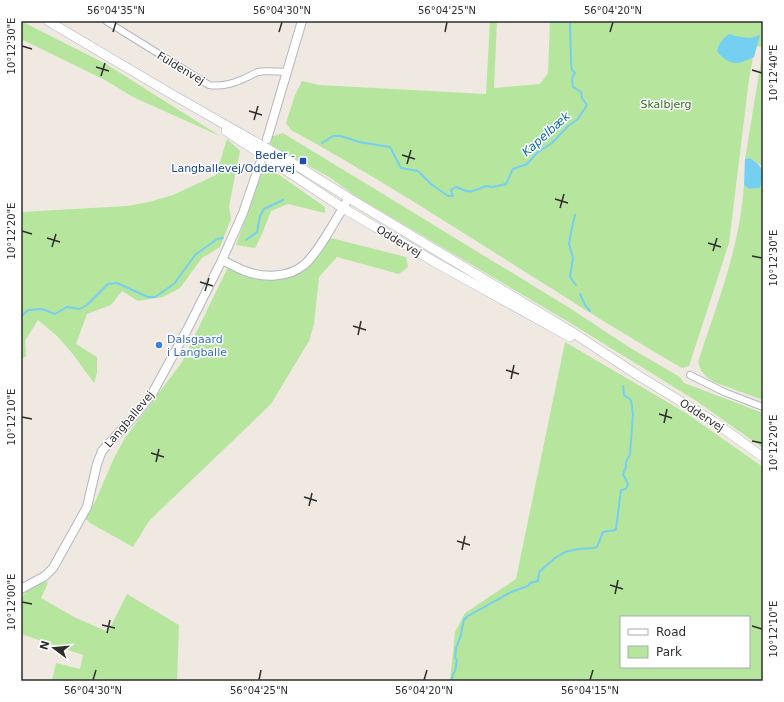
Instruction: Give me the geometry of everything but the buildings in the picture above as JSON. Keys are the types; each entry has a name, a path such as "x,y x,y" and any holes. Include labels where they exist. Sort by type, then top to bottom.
{"main road":[{"name":"Oddervej","path":"48,21 168,92 300,167 348,198 572,332 712,421 763,457"},
{"name":"Oddervej","path":"168,92 343,208 440,265 639,376"}],"street":[{"name":"Fuldenvej","path":"106,21 209,85 221,86 230,84 257,72 286,72"},
{"path":"267,139 302,21"},
{"path":"260,164 243,213 222,260 245,272 279,276 292,272 304,265 316,251 348,198"},
{"name":"Langballevej","path":"21,589 45,576 53,568 87,506 97,464 102,451 152,394 189,326 222,260"},
{"path":"690,375 724,392 763,407"}],"green space":[{"path":"21,21 106,64 220,136 133,97 105,80 21,39"},
{"name":"Skalbjerg","path":"490,21 497,21 494,88 540,84 548,73 550,21 763,21 763,47 755,46 749,79 729,243 689,366 682,368 633,339 390,187 291,130 286,123 295,95 302,81 319,85 486,94"},
{"path":"763,49 763,173 761,165 750,158 745,159"},
{"path":"283,133 568,307 632,349 680,377 684,383 763,413 763,448 695,400 567,321 357,197 329,177 270,145 271,137"},
{"path":"227,139 240,151 229,206 231,219 220,247 202,258 180,288 163,297 138,301 122,291 111,305 87,314 76,344 97,357 97,373 94,383 72,353 57,336 38,320 25,341 26,356 21,360 21,212 127,206 149,202 173,195 216,175"},
{"path":"265,165 325,207 325,213 288,204 271,211 255,248 236,245"},
{"path":"763,180 763,400 714,382 700,369 698,362 733,253 742,208 744,185 749,189 760,188"},
{"path":"331,238 406,257 408,267 399,274 337,257 319,277 314,324 309,341 271,404 149,521 133,547 90,523 85,518 95,502 114,458 125,438 182,362 228,267 259,279 282,278 300,272 315,259"},
{"path":"565,342 686,413 763,467 763,681 450,681 455,632 465,613 516,579"},
{"path":"44,581 48,583 41,598 74,617 108,632 127,594 179,625 177,681 52,681 56,663 80,669 83,655 21,634 21,598 28,590"}],"water":[{"path":"730,34 750,38 760,35 754,57 735,63 726,60 721,56 717,51 719,46 723,39"},
{"path":"750,158 761,167 762,170 763,178 760,188 749,189 744,185 745,159"}],"waterway":[{"name":"Kapelbæk","path":"322,143 333,136 341,136 359,142 390,147 401,168 418,171 431,184 448,196 453,196 451,190 456,187 465,191 471,191 486,186 493,187 506,184 513,169 527,164 538,152 552,143 568,126 578,119 587,105 582,98 581,92 573,87 572,78 575,73 572,70 571,64 570,21"},
{"name":"Kapelbæk","path":"246,240 257,232 260,216 264,209 283,200"},
{"path":"575,215 569,244 573,258 570,277 576,285"},
{"name":"Kapelbæk","path":"21,317 28,310 42,309 55,314 67,307 80,309 87,305 108,284 117,283 148,297 155,297 174,284 195,255 217,239 223,238"},
{"path":"580,294 585,305 590,311"},
{"path":"451,681 457,660 455,658 456,648 461,635 464,620 468,616 511,592 538,581 539,572 555,558 565,552 597,547 603,532 616,529 621,490 626,489 628,484 623,474 630,454 633,414 631,400 624,395 623,386"}],"place":[{"name":"Beder - Langballevej/Oddervej","path":"303,161"},
{"name":"Dalsgaard i Langballe","path":"159,345"}]}
